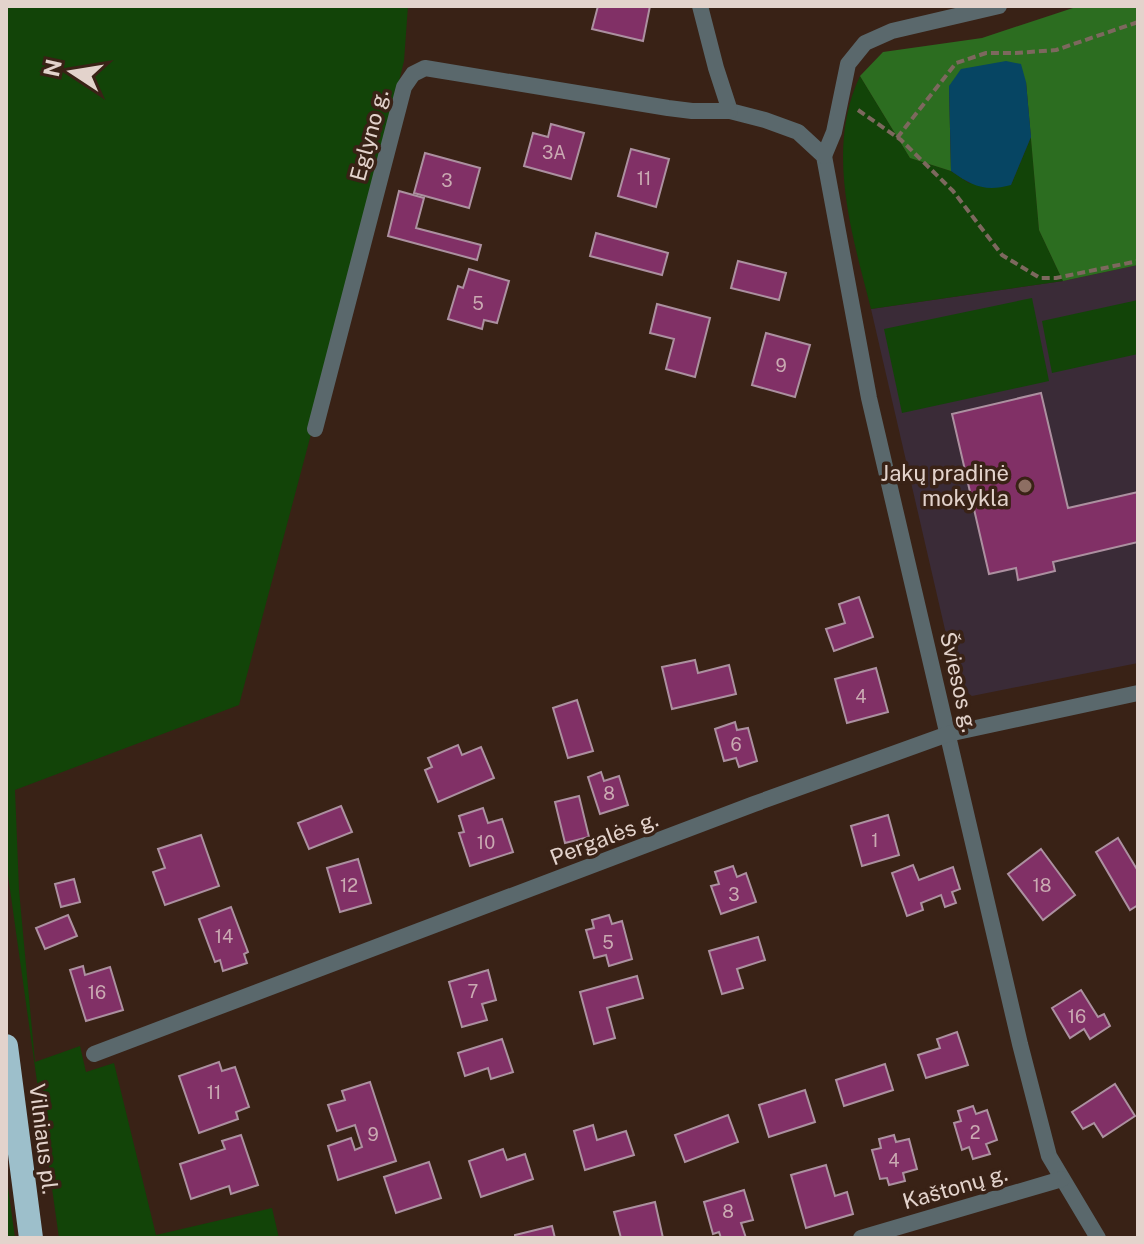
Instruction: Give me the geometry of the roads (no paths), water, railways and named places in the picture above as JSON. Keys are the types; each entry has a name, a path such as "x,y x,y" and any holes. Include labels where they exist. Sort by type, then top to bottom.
{"highway":[{"name":"Vilniaus pl.","path":"6,1046 31,1238"}],"street":[{"path":"700,6 730,111"},
{"path":"824,156 834,132 848,64 865,43 892,31 999,6"},
{"name":"Eglyno g.","path":"315,429 404,87 413,74 425,68 668,108 730,111 798,132 824,156"},
{"name":"Šviesos g.","path":"824,156 869,398 1020,1044 1049,1156 1098,1238"},
{"name":"Pergalės g.","path":"94,1054 948,734 1137,694"},
{"name":"Kaštonų g.","path":"861,1238 1062,1179"}],"water":[{"path":"1006,61 1021,64 1026,82 1031,137 1011,185 986,188 972,184 951,171 949,86 961,69"}],"place":[{"name":"Jakų pradinė mokykla","path":"1025,486"}]}
